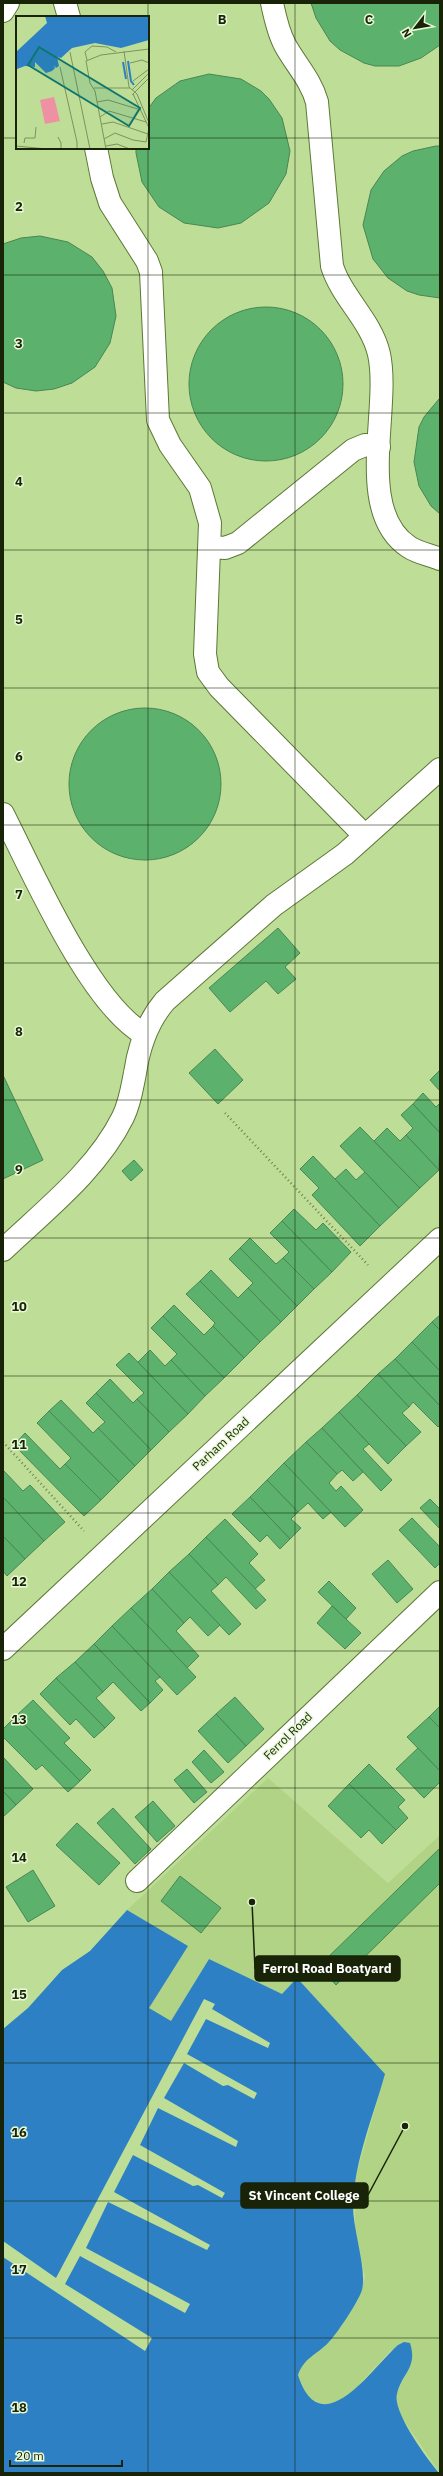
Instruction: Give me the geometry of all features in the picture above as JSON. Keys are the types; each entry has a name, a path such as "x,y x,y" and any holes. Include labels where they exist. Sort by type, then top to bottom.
{"street":[{"path":"3,11 8,3"},
{"path":"65,3 69,16"},
{"path":"272,3 277,26 285,44 310,84 317,102 332,266 339,283 372,333 378,353 382,392 379,490 382,511 388,527 409,548 440,559"},
{"path":"96,149 102,178 110,203 147,261 151,272 158,420 170,445 192,475 202,494 210,523 205,654 208,672 219,687 365,836"},
{"path":"210,547 225,548 238,543 353,450 365,446 380,448"},
{"path":"3,1250 73,1182 98,1155 119,1125 128,1107 144,1034 157,1011 178,989 274,905 336,861 440,769"},
{"path":"3,814 74,951 90,975 121,1015 144,1034"},
{"path":"3,834 27,862"},
{"name":"Parham Road","path":"3,1649 440,1239"},
{"name":"Ferrol Road","path":"137,1881 440,1592"}],"path":[{"path":"225,1113 389,1287"},
{"path":"3,1442 104,1554"}],"shaded area":[{"path":"268,1778 388,1883 440,1835 440,2473 400,2415 396,2402 397,2392 412,2363 391,2350 354,2390 344,2399 332,2404 320,2404 308,2397 298,2375 301,2365 329,2342 358,2300 365,2277 355,2229 355,2179 385,2074 282,1994 209,1959 171,2022 149,2008 187,1946 127,1910"}],"water":[{"path":"127,1910 188,1946 149,2008 171,2021 209,1959 282,1994 297,1978 385,2074 360,2156 354,2189 353,2206 355,2227 363,2272 362,2290 352,2309 336,2333 328,2343 307,2361 298,2375 308,2395 320,2404 333,2403 347,2395 361,2383 398,2345 404,2342 410,2343 412,2352 411,2365 399,2387 397,2402 405,2423 412,2435 439,2473 3,2473 3,2029 28,2008 62,1970 90,1951"}],"pier":[{"path":"204,1999 215,2004 212,2009 270,2043 268,2048 206,2019 187,2054 257,2093 254,2099 228,2085 223,2086 184,2063 164,2098 238,2141 236,2147 158,2108 140,2145 225,2193 222,2198 198,2185 193,2186 133,2155 114,2192 210,2245 207,2250 108,2202 86,2248 190,2304 185,2313 80,2256 65,2284 152,2338 145,2351 3,2257 3,2241 56,2278"}],"building":[{"path":"311,3 440,3 440,45 421,58 399,66 375,66 364,63 340,50 330,41 316,18"},
{"path":"209,74 241,79 261,91 269,99 282,118 290,151 286,174 269,203 241,223 218,228 184,223 159,207 142,182 136,149 149,149 149,108 156,98 180,81"},
{"path":"440,146 440,298 419,295 407,291 388,278 373,259 363,225 371,190 384,171 402,156 413,151"},
{"path":"40,236 68,242 92,257 103,271 112,288 116,316 110,343 95,367 72,383 54,389 36,391 16,388 3,382 3,244 21,238"},
{"path":"266,307 281,309 302,316 309,320 325,335 330,341 337,355 343,384 341,399 334,420 330,427 315,443 309,448 295,455 266,461 251,459 230,452 223,448 207,433 202,427 195,413 189,384 191,369 198,348 202,341 217,325 223,320 237,313"},
{"path":"440,398 440,514 431,506 419,486 414,462 419,427 424,417"},
{"path":"138,708 152,708 167,711 181,717 199,730 212,748 218,762 221,784 218,806 212,820 199,838 181,851 167,857 152,860 138,860 123,857 109,851 97,843 86,832 78,820 72,806 69,791 69,777 72,762 78,748 86,736 97,725 109,717 123,711"},
{"path":"278,928 300,953 285,967 296,979 278,994 266,981 230,1012 209,988"},
{"path":"215,1049 243,1080 218,1104 189,1073"},
{"path":"440,1070 440,1091 430,1080"},
{"path":"3,1075 43,1160 3,1179"},
{"path":"423,1093 436,1107 440,1103 440,1133 413,1104"},
{"path":"413,1104 440,1133 439,1170 406,1135 413,1128 401,1115"},
{"path":"360,1127 420,1188 399,1208 340,1146"},
{"path":"387,1128 400,1141 406,1135 439,1170 420,1188 374,1141"},
{"path":"313,1156 380,1226 360,1246 312,1195 319,1188 300,1169"},
{"path":"134,1160 143,1170 131,1181 122,1171"},
{"path":"346,1169 356,1180 365,1172 399,1208 380,1226 335,1179"},
{"path":"294,1209 316,1230 323,1223 351,1252 332,1272 282,1221"},
{"path":"282,1221 332,1272 314,1289 283,1258 289,1252 270,1233"},
{"path":"250,1238 276,1264 283,1258 314,1289 297,1306 240,1248"},
{"path":"240,1248 297,1306 281,1322 248,1288 253,1283 229,1259"},
{"path":"211,1270 238,1298 248,1288 281,1322 260,1342 200,1281"},
{"path":"200,1281 260,1342 244,1358 213,1326 215,1323 186,1294"},
{"path":"174,1305 204,1335 213,1326 244,1358 224,1378 163,1316"},
{"path":"440,1315 440,1330 432,1322"},
{"path":"163,1316 224,1378 205,1396 171,1360 177,1354 151,1328"},
{"path":"432,1322 440,1330 440,1371 412,1342"},
{"path":"412,1342 440,1371 440,1406 395,1359"},
{"path":"150,1350 165,1366 171,1360 205,1396 188,1414 138,1362"},
{"path":"129,1353 188,1414 169,1432 137,1399 144,1393 116,1365"},
{"path":"395,1359 440,1406 440,1425 438,1427 413,1402 409,1407 378,1374"},
{"path":"378,1374 409,1407 402,1413 421,1432 406,1446 357,1395"},
{"path":"110,1379 133,1403 137,1399 169,1432 151,1450 96,1393"},
{"path":"96,1393 151,1450 135,1466 98,1428 105,1422 86,1403"},
{"path":"357,1395 406,1446 388,1464 339,1412"},
{"path":"61,1400 93,1433 98,1428 135,1466 119,1482 49,1411"},
{"path":"49,1411 119,1482 101,1500 65,1464 71,1458 37,1423"},
{"path":"339,1412 369,1444 363,1449 392,1480 381,1491 322,1428"},
{"path":"322,1428 363,1472 353,1481 342,1470 337,1474 306,1442"},
{"path":"25,1433 60,1469 65,1464 101,1500 84,1516 14,1445"},
{"path":"306,1442 337,1474 329,1483 336,1491 341,1486 363,1510 345,1527 284,1463"},
{"path":"284,1463 331,1512 323,1519 308,1503 298,1512 267,1480"},
{"path":"3,1470 23,1491 30,1485 65,1522 44,1541 3,1497"},
{"path":"267,1480 298,1512 291,1519 301,1528 290,1539 250,1497"},
{"path":"3,1497 44,1541 25,1559 3,1536"},
{"path":"250,1497 290,1539 280,1549 267,1535 260,1542 232,1514"},
{"path":"430,1499 440,1509 440,1529 420,1508"},
{"path":"412,1518 440,1547 440,1563 435,1568 399,1530"},
{"path":"225,1519 258,1554 249,1563 265,1580 255,1589 206,1537"},
{"path":"3,1536 25,1559 7,1576 3,1571"},
{"path":"206,1537 266,1600 256,1609 226,1577 218,1585 189,1554"},
{"path":"189,1554 218,1585 211,1591 241,1624 229,1635 169,1572"},
{"path":"388,1560 413,1589 397,1603 372,1574"},
{"path":"169,1572 220,1625 208,1636 190,1617 184,1623 152,1589"},
{"path":"329,1581 356,1608 346,1619 318,1592"},
{"path":"152,1589 184,1623 176,1631 199,1656 187,1668 131,1608"},
{"path":"332,1606 361,1633 345,1649 317,1623"},
{"path":"131,1608 196,1677 177,1695 112,1626"},
{"path":"112,1626 160,1677 155,1681 163,1690 150,1703 94,1644"},
{"path":"94,1644 150,1703 141,1711 113,1682 103,1692 75,1662"},
{"path":"75,1662 103,1692 96,1698 115,1718 105,1728 56,1678"},
{"path":"56,1678 105,1728 94,1738 76,1719 70,1725 40,1694"},
{"path":"235,1697 264,1729 246,1746 216,1714"},
{"path":"33,1700 70,1738 64,1743 91,1770 80,1781 16,1716"},
{"path":"440,1706 440,1728 429,1717"},
{"path":"216,1714 246,1746 228,1763 198,1731"},
{"path":"16,1716 80,1781 68,1792 42,1765 36,1770 3,1737 3,1729"},
{"path":"429,1717 440,1728 440,1771 407,1737"},
{"path":"418,1748 440,1771 440,1782 424,1798 396,1769"},
{"path":"204,1750 224,1772 211,1783 192,1762"},
{"path":"3,1757 33,1789 16,1805 3,1791"},
{"path":"369,1764 405,1800 398,1807 408,1818 396,1830 349,1784"},
{"path":"187,1769 207,1792 194,1803 174,1780"},
{"path":"349,1784 396,1830 382,1844 369,1830 361,1838 328,1806"},
{"path":"3,1791 16,1805 3,1817"},
{"path":"153,1801 175,1826 157,1842 135,1817"},
{"path":"113,1808 151,1849 135,1864 97,1823"},
{"path":"77,1823 120,1863 99,1885 56,1845"},
{"path":"440,1848 440,1883 336,1985 319,1966"},
{"path":"33,1870 55,1906 28,1922 6,1887"},
{"path":"180,1876 221,1908 201,1933 161,1901"}],"place":[{"name":"Ferrol Road Boatyard","path":"252,1902"},
{"name":"St Vincent College","path":"405,2126"}]}
